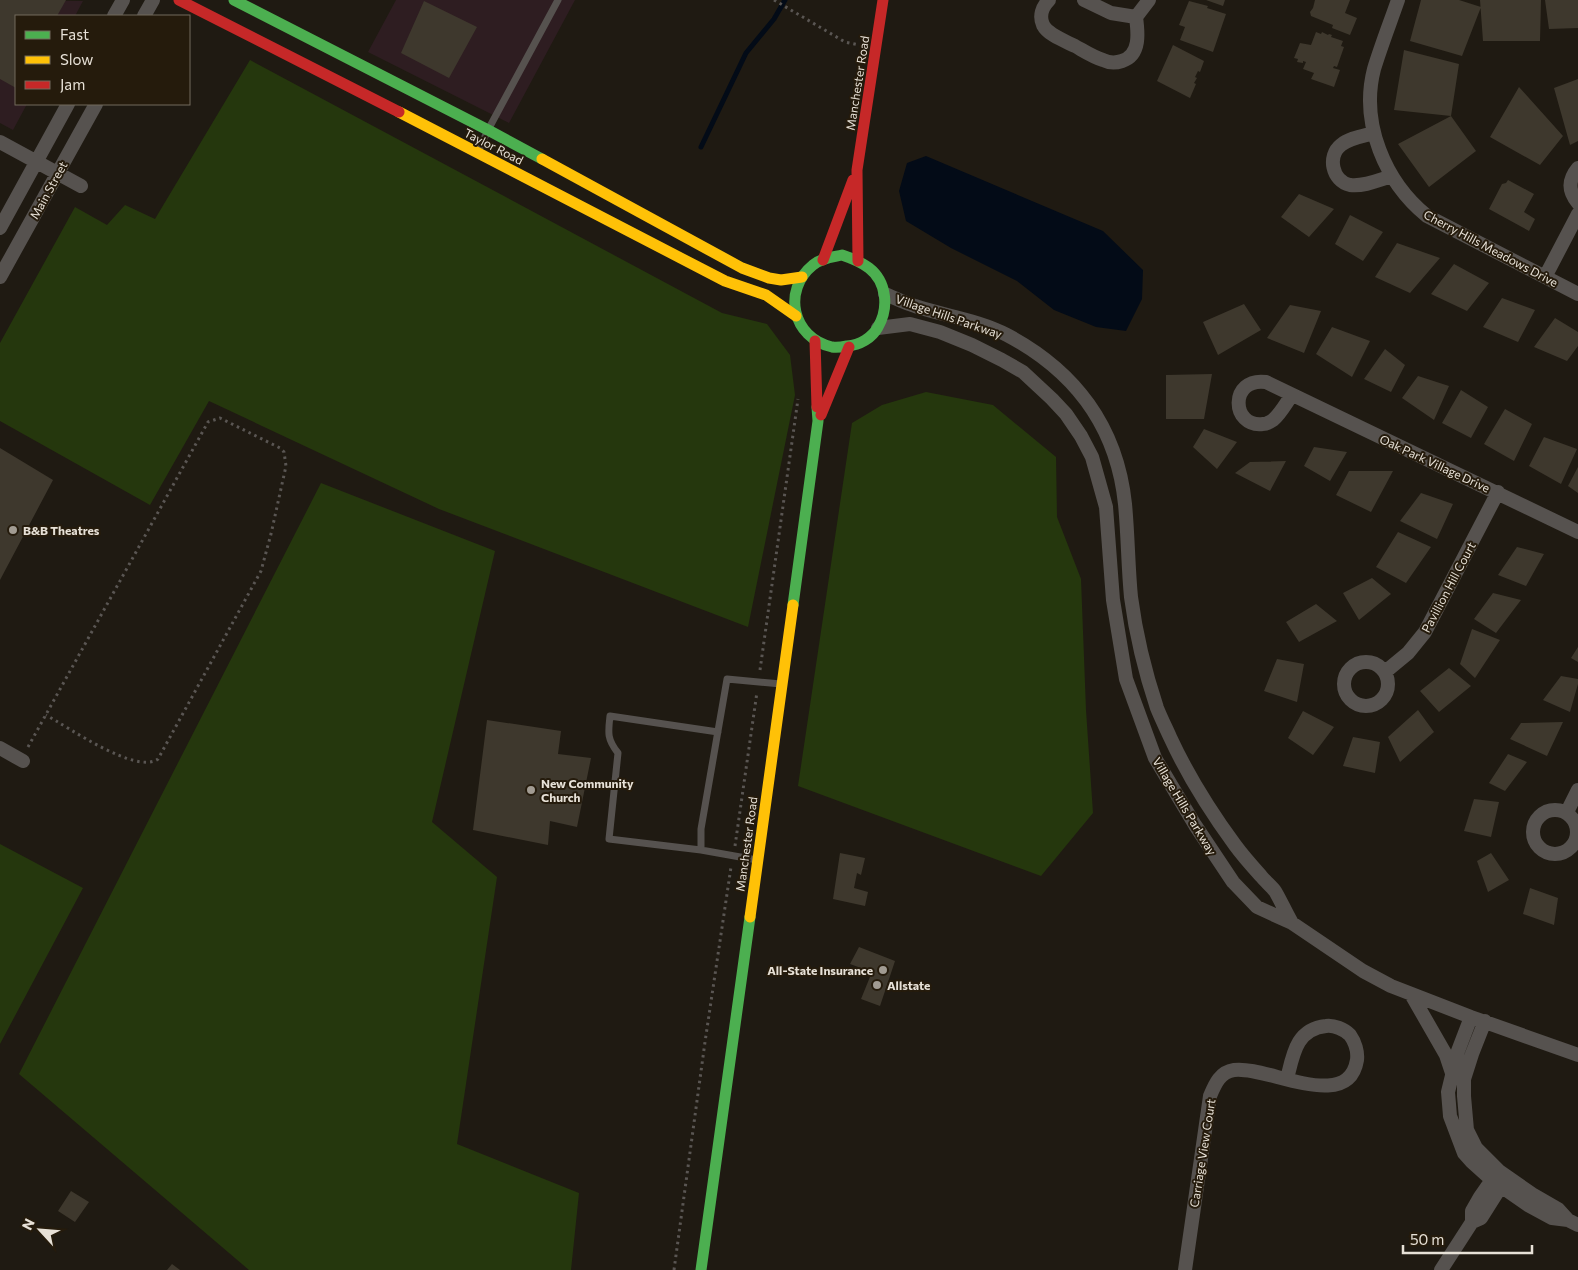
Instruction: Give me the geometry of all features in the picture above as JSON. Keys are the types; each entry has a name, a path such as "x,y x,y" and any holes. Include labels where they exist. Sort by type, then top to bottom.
{"street":[{"path":"115,15 123,0"},
{"path":"145,15 153,0"},
{"name":"Taylor Road","path":"179,0 478,152 725,281 766,295 796,316"},
{"name":"Taylor Road","path":"234,0 488,130 742,268 769,278 781,280 802,277"},
{"name":"Manchester Road","path":"858,261 857,170 883,0"},
{"path":"1049,0 1045,4 1041,16 1045,28 1057,36 1110,62 1124,61 1131,56 1137,40 1136,17 1149,0"},
{"path":"1084,0 1111,12 1136,17"},
{"name":"Cherry Hills Meadows Drive","path":"1398,0 1374,70 1370,109 1374,133 1392,176 1413,205 1427,216 1578,294"},
{"name":"Main Street","path":"0,228 67,105"},
{"name":"Main Street","path":"0,276 95,105"},
{"path":"1374,133 1342,144 1336,150 1333,158 1333,169 1336,176 1342,182 1349,185 1360,185 1392,176"},
{"path":"0,142 81,186"},
{"path":"1578,168 1570,182 1573,197 1578,203"},
{"name":"Manchester Road","path":"823,260 857,170"},
{"path":"1544,277 1578,214"},
{"path":"842,255 858,261 871,269 880,280 885,294 886,306 883,318 878,328 857,345 830,348 815,341 803,330 796,316 794,296 802,277 813,265 823,260 842,255"},
{"name":"Village Hills Parkway","path":"885,294 914,306 975,323 1005,334 1025,346 1061,373 1084,397 1113,449 1120,477 1125,504 1131,596 1146,672 1158,710 1190,778 1236,847 1274,890 1292,923"},
{"name":"Village Hills Parkway","path":"878,328 910,324 940,332 972,345 1023,372 1066,414 1081,436 1092,457 1106,507 1113,600 1124,670 1155,758 1232,882 1257,908 1292,923 1364,971 1391,986 1578,1055"},
{"name":"Manchester Road","path":"701,1270 818,421 815,341"},
{"name":"Manchester Road","path":"818,421 849,347"},
{"name":"Oak Park Village Drive","path":"1292,395 1498,492 1578,532"},
{"name":"Pavillion Hill Court","path":"1385,672 1408,653 1425,632 1498,492"},
{"path":"1106,507 1125,504"},
{"path":"0,748 22,761"},
{"path":"1567,812 1578,790"},
{"path":"1411,994 1446,1055 1452,1073"},
{"path":"1478,1019 1458,1051 1448,1092 1450,1116 1464,1153 1472,1162 1500,1179 1558,1208 1573,1222"},
{"path":"1478,1019 1472,1054 1464,1080 1464,1106 1467,1130 1476,1148 1500,1179"},
{"name":"Carriage View Court","path":"1184,1270 1210,1096 1215,1083 1224,1074 1235,1070 1320,1086 1329,1087 1339,1084 1348,1078 1354,1069 1357,1058 1355,1044 1350,1035 1331,1025 1316,1027 1307,1032 1300,1040 1294,1052 1287,1079"},
{"path":"1441,1270 1472,1222 1481,1218 1500,1179"}],"lane":[{"path":"478,152 558,0"},
{"path":"701,850 701,830 727,679 782,684"},
{"path":"718,732 610,716 608,733 610,741 618,753 609,839 701,850 758,860"}],"path":[{"path":"774,0 845,42 860,45"},
{"path":"674,1270 705,1042 799,398"},
{"path":"22,744 28,748 46,715 208,422 220,418 280,448 284,452 286,466 261,571 158,759 153,763 129,760 115,755 46,715"}],"shaded area":[{"path":"0,0 83,1 76,15 15,15 15,105 26,105 13,130 0,123"},
{"path":"396,0 575,0 509,123 368,52"},
{"path":"926,156 1103,231 1143,270 1142,299 1126,331 1096,327 1054,310 1017,281 951,248 906,221 899,191 907,163"}],"green space":[{"path":"250,60 722,313 767,324 790,355 795,395 748,627 439,509 209,401 150,505 0,421 0,343 75,207 107,225 125,205 155,219"},
{"path":"926,392 993,405 1056,457 1057,517 1081,579 1086,710 1093,813 1041,876 798,786 852,423 882,405"},
{"path":"321,483 495,551 432,822 497,877 457,1144 579,1193 571,1270 249,1270 19,1074"},
{"path":"0,844 83,888 0,1044"}],"building":[{"path":"0,0 66,0 58,15 15,15 15,87 0,79"},
{"path":"1206,0 1225,0 1223,6"},
{"path":"1315,0 1350,0 1345,13 1357,18 1350,35 1332,28 1333,25 1311,16 1310,12"},
{"path":"1421,0 1459,0 1481,7 1462,56 1410,41"},
{"path":"1480,0 1541,0 1540,41 1483,41"},
{"path":"1545,0 1578,0 1578,28 1549,29"},
{"path":"424,1 477,27 449,78 401,53"},
{"path":"1189,1 1208,6 1207,8 1226,14 1213,52 1180,40 1185,27 1179,25"},
{"path":"1316,32 1332,35 1331,37 1343,41 1341,46 1344,47 1337,67 1334,66 1333,68 1340,70 1334,87 1311,79 1314,73 1303,69 1306,62 1297,62 1298,59 1294,58 1300,43 1311,45"},
{"path":"1173,45 1204,61 1200,72 1198,71 1195,77 1197,78 1194,83 1196,84 1190,98 1157,81"},
{"path":"1404,50 1459,64 1451,116 1394,110"},
{"path":"1578,79 1578,141 1570,145 1554,88"},
{"path":"1519,87 1563,136 1540,165 1490,137"},
{"path":"1451,116 1476,151 1429,187 1398,144"},
{"path":"1508,180 1534,194 1524,212 1535,219 1529,231 1489,209 1502,184"},
{"path":"1299,194 1334,209 1309,237 1281,217"},
{"path":"1350,215 1383,232 1363,261 1335,244"},
{"path":"1397,243 1440,258 1410,293 1375,277"},
{"path":"1454,264 1489,283 1467,311 1431,294"},
{"path":"1502,298 1535,310 1518,342 1483,327"},
{"path":"1244,304 1261,330 1218,355 1203,322"},
{"path":"1290,305 1321,311 1304,353 1267,338"},
{"path":"1555,318 1578,332 1578,346 1567,361 1534,347"},
{"path":"1332,327 1370,341 1352,377 1316,354"},
{"path":"1385,349 1405,365 1391,392 1364,379"},
{"path":"1212,374 1204,419 1166,419 1166,375"},
{"path":"1418,376 1449,386 1434,420 1402,398"},
{"path":"1461,390 1488,407 1471,438 1442,423"},
{"path":"1505,409 1532,424 1514,461 1484,444"},
{"path":"1204,429 1237,442 1217,469 1193,447"},
{"path":"1544,437 1577,449 1561,484 1529,466"},
{"path":"1314,447 1347,452 1330,481 1304,466"},
{"name":"B&B Theatres","path":"0,448 53,480 0,580"},
{"path":"1286,461 1270,491 1235,473 1250,462"},
{"path":"1578,467 1578,493 1568,486"},
{"path":"1349,471 1393,471 1371,512 1336,495"},
{"path":"1421,493 1453,504 1437,539 1400,521"},
{"path":"1398,532 1431,547 1406,583 1376,567"},
{"path":"1517,547 1544,554 1526,586 1498,575"},
{"path":"1372,578 1391,594 1359,620 1343,593"},
{"path":"1493,593 1521,600 1496,633 1474,619"},
{"path":"1316,604 1337,621 1299,642 1286,622"},
{"path":"1472,629 1500,640 1475,678 1460,664"},
{"path":"1578,647 1578,662 1571,658"},
{"path":"1277,659 1304,664 1297,702 1264,691"},
{"path":"1449,668 1471,686 1439,712 1420,691"},
{"path":"1561,676 1578,679 1570,712 1543,700"},
{"path":"1418,710 1434,732 1400,762 1388,737"},
{"path":"1303,711 1334,727 1313,755 1288,738"},
{"name":"New Community Church","path":"487,720 561,731 558,754 591,758 577,827 550,821 548,845 473,830"},
{"path":"1563,722 1547,756 1510,739 1521,723"},
{"path":"1353,737 1380,742 1375,773 1343,766"},
{"path":"1508,754 1527,762 1505,791 1489,783"},
{"path":"1474,799 1499,802 1491,837 1464,831"},
{"path":"840,853 865,858 861,875 857,873 854,888 868,892 865,906 833,899"},
{"path":"1491,853 1509,880 1488,892 1477,861"},
{"path":"1530,888 1558,898 1554,925 1523,914"},
{"name":"Allstate","path":"859,947 895,961 880,1006 861,999 872,972 850,964"},
{"path":"71,1191 89,1202 75,1222 58,1211"},
{"path":"172,1264 180,1270 167,1270"}],"waterway":[{"path":"701,147 746,53 774,19 785,0"}],"traffic: fast":[{"path":"234,0 542,159"},
{"path":"842,255 863,264 875,274 883,288 885,304 882,320 869,338 856,344 834,347 818,342 808,334 800,324 795,300 797,287 803,275 813,265 823,259 842,255"},
{"path":"793,605 818,421 817,407"},
{"path":"701,1270 750,917"}],"traffic: slow":[{"path":"399,112 725,281 766,295 796,316"},
{"path":"542,159 742,268 769,278 781,280 802,277"},
{"path":"750,917 793,605"}],"traffic: jam":[{"path":"179,0 399,112"},
{"path":"858,261 857,170 883,0"},
{"path":"823,260 853,180"},
{"path":"815,341 817,407"},
{"path":"821,415 849,347"}],"place":[{"name":"B&B Theatres","path":"13,530"},
{"name":"New Community Church","path":"531,790"},
{"name":"All-State Insurance","path":"883,970"},
{"name":"Allstate","path":"877,985"}]}
